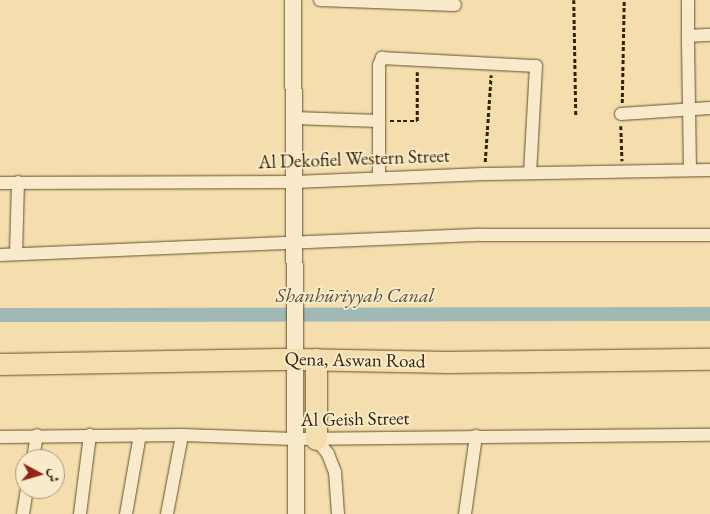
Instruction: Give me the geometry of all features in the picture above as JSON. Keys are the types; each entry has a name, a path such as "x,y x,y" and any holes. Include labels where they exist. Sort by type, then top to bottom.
{"highway":[{"name":"Qena, Aswan Road","path":"0,364 294,350 316,359 710,359"},
{"path":"316,359 316,438"}],"street":[{"path":"292,0 295,186 294,432 296,514"},
{"path":"320,0 455,5"},
{"path":"688,0 687,109 690,170"},
{"path":"688,36 710,35"},
{"path":"379,178 380,60 417,60 537,67 530,173"},
{"path":"621,114 710,108"},
{"path":"294,118 379,121"},
{"name":"Al Dekofiel Western Street","path":"0,183 295,186 379,178 710,170"},
{"path":"16,254 18,182"},
{"path":"0,255 294,249 481,235 710,235"},
{"name":"Al Geish Street","path":"0,437 294,432 316,438 710,435"},
{"path":"35,449 37,435"},
{"path":"80,514 90,435"},
{"path":"126,514 140,435"},
{"path":"168,514 182,435"},
{"path":"465,514 476,436"},
{"path":"316,438 328,454 335,472 338,514"},
{"path":"23,514 26,499"}],"path":[{"path":"574,0 576,116"},
{"path":"622,172 621,114 624,0"},
{"path":"379,121 418,121 417,60"},
{"path":"484,174 492,64"}],"waterway":[{"name":"Shanhūriyyah Canal","path":"0,315 710,314"}]}
